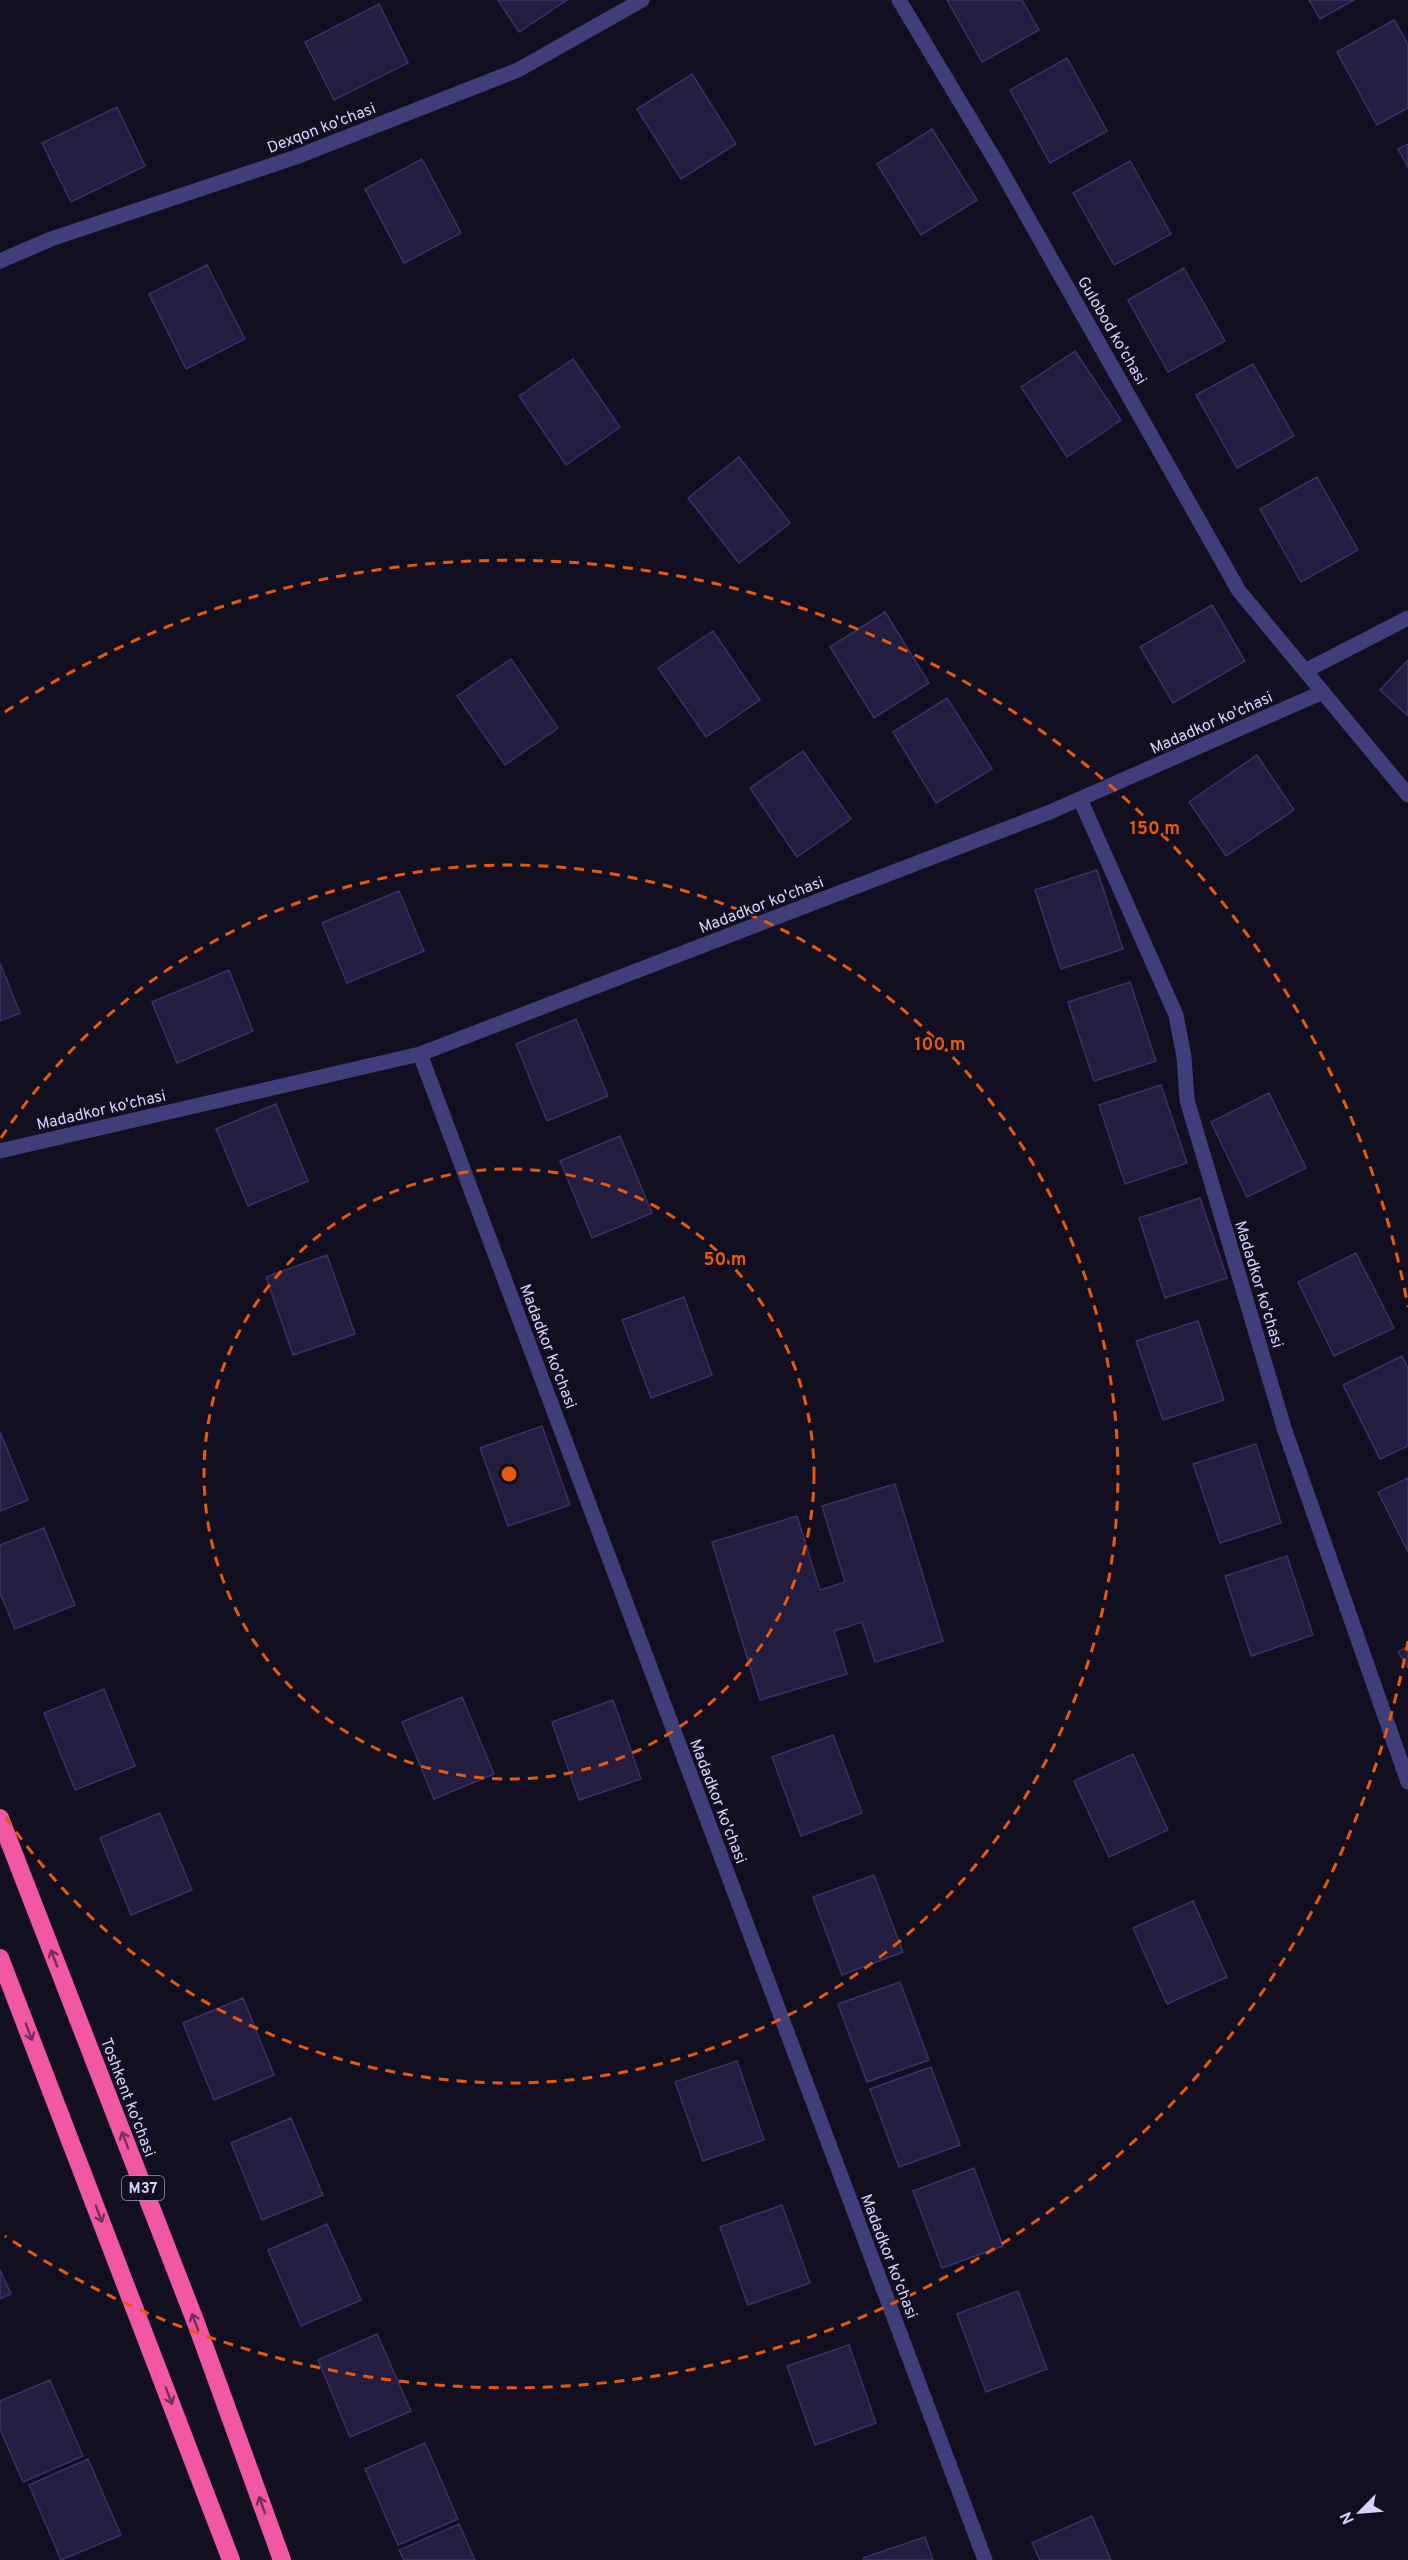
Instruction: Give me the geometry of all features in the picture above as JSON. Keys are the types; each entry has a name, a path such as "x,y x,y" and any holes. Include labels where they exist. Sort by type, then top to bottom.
{"highway":[{"name":"Toshkent ko'chasi","path":"0,1818 196,2323 282,2560"},
{"path":"0,1958 231,2560"}],"street":[{"name":"Dexqon ko'chasi","path":"0,261 51,239 296,157 518,70 642,0"},
{"name":"Gulobod ko'chasi","path":"899,0 1004,175 1239,591 1323,692"},
{"path":"1305,670 1408,618"},
{"path":"1323,692 1408,795"},
{"name":"Madadkor ko'chasi","path":"0,1151 420,1054 1050,812 1323,692"},
{"name":"Madadkor ko'chasi","path":"1080,799 1176,1015 1184,1057 1186,1100 1281,1417 1408,1782"},
{"name":"Madadkor ko'chasi","path":"420,1054 985,2560"}],"building":[{"path":"498,0 567,0 519,32"},
{"path":"947,0 1022,0 1039,30 982,62"},
{"path":"1309,0 1354,0 1320,19"},
{"path":"379,4 408,63 334,100 305,42"},
{"path":"1394,20 1408,44 1408,108 1377,125 1337,52"},
{"path":"1067,58 1107,131 1050,163 1010,90"},
{"path":"692,74 736,144 681,179 637,109"},
{"path":"117,107 145,166 71,202 42,143"},
{"path":"932,129 977,200 921,235 877,164"},
{"path":"1408,144 1408,167 1398,149"},
{"path":"422,159 461,233 404,263 365,189"},
{"path":"1130,161 1171,234 1114,265 1073,193"},
{"path":"207,265 245,339 186,369 149,294"},
{"path":"1184,268 1225,341 1168,372 1128,300"},
{"path":"1075,351 1121,420 1067,457 1021,387"},
{"path":"573,359 620,427 566,465 519,396"},
{"path":"1253,364 1294,436 1237,468 1196,395"},
{"path":"739,457 790,523 739,563 688,498"},
{"path":"1317,477 1358,550 1301,582 1260,509"},
{"path":"1212,605 1245,661 1173,703 1140,647"},
{"path":"885,612 929,683 874,718 830,647"},
{"path":"713,631 760,700 706,737 658,668"},
{"path":"511,659 558,728 505,765 457,696"},
{"path":"1408,660 1408,716 1380,690"},
{"path":"947,698 992,769 936,803 893,732"},
{"path":"803,751 851,819 797,857 750,788"},
{"path":"1257,755 1294,810 1226,856 1189,802"},
{"path":"1097,870 1123,949 1061,969 1035,890"},
{"path":"399,891 424,951 347,983 322,923"},
{"path":"0,963 20,1013 0,1021"},
{"path":"229,970 253,1031 177,1063 152,1002"},
{"path":"1130,982 1156,1061 1094,1081 1068,1002"},
{"path":"576,1019 608,1096 547,1121 516,1044"},
{"path":"1161,1085 1187,1163 1125,1184 1099,1105"},
{"path":"1269,1093 1306,1168 1247,1197 1211,1122"},
{"path":"276,1104 308,1181 248,1206 216,1129"},
{"path":"620,1136 652,1213 592,1238 560,1161"},
{"path":"1200,1198 1227,1278 1165,1298 1139,1218"},
{"path":"1356,1253 1394,1328 1334,1356 1298,1282"},
{"path":"327,1255 355,1334 293,1355 266,1277"},
{"path":"684,1297 712,1375 651,1398 622,1320"},
{"path":"1198,1321 1224,1400 1163,1420 1136,1341"},
{"path":"1402,1356 1408,1368 1408,1446 1380,1459 1343,1385"},
{"path":"542,1426 570,1505 508,1526 480,1448"},
{"path":"0,1432 28,1500 0,1511"},
{"path":"1256,1444 1281,1523 1220,1543 1193,1464"},
{"path":"1408,1478 1408,1552 1378,1492"},
{"path":"895,1484 943,1641 875,1662 862,1622 834,1631 847,1674 760,1700 712,1542 797,1516 820,1590 845,1582 822,1506"},
{"path":"44,1528 75,1605 15,1629 0,1593 0,1545"},
{"path":"1287,1556 1313,1635 1251,1656 1225,1576"},
{"path":"1408,1646 1408,1668 1398,1652"},
{"path":"104,1689 135,1766 75,1790 44,1713"},
{"path":"462,1697 494,1774 434,1799 402,1722"},
{"path":"613,1700 641,1779 579,1800 552,1722"},
{"path":"833,1735 862,1813 801,1836 772,1757"},
{"path":"1133,1754 1168,1830 1109,1857 1074,1781"},
{"path":"160,1813 192,1890 131,1915 100,1838"},
{"path":"874,1875 903,1952 842,1975 813,1897"},
{"path":"1193,1901 1227,1977 1167,2004 1133,1928"},
{"path":"900,1982 929,2060 867,2082 838,2004"},
{"path":"243,1998 274,2075 214,2100 183,2023"},
{"path":"737,2061 764,2140 703,2161 675,2082"},
{"path":"931,2067 960,2145 899,2167 870,2089"},
{"path":"291,2118 323,2195 262,2220 231,2143"},
{"path":"974,2168 1003,2246 942,2268 913,2191"},
{"path":"782,2205 810,2283 748,2305 720,2227"},
{"path":"327,2224 361,2300 301,2326 268,2250"},
{"path":"0,2270 11,2294 0,2299"},
{"path":"1018,2291 1047,2369 986,2392 957,2314"},
{"path":"377,2334 411,2411 350,2437 318,2360"},
{"path":"849,2345 876,2423 815,2445 787,2366"},
{"path":"50,2380 83,2456 23,2482 0,2429 0,2401"},
{"path":"425,2443 458,2519 398,2545 365,2469"},
{"path":"88,2459 121,2535 61,2560 29,2485"},
{"path":"1092,2516 1111,2560 1040,2560 1032,2543"},
{"path":"459,2524 475,2560 404,2560 399,2550"},
{"path":"925,2537 933,2560 864,2560 863,2558"}]}
